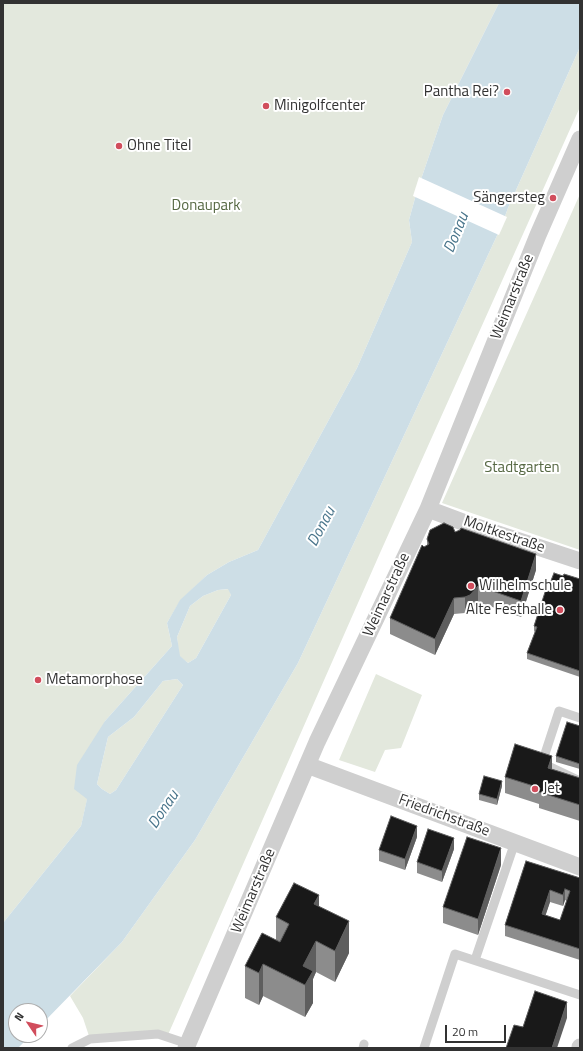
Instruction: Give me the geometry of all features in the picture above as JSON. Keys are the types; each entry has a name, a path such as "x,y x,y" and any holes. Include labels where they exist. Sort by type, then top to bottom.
{"street":[{"name":"Weimarstraße","path":"191,1047 307,765 428,509 541,228 580,139"},
{"name":"Moltkestraße","path":"428,509 468,524 580,561"},
{"name":"Friedrichstraße","path":"307,765 580,867"}],"lane":[{"path":"580,718 559,711 542,763 580,781"},
{"path":"475,960 515,842"},
{"path":"424,1048 455,954 580,995"},
{"path":"72,1048 90,1040 158,1034 191,1047"}],"green space":[{"name":"Donaupark","path":"3,3 499,3 443,115 417,191 409,220 412,242 357,368 258,550 229,562 207,575 180,601 167,623 172,646 105,721 81,826 3,923"},
{"path":"580,47 580,107 380,553 167,1037 90,1039 83,1018 70,996 122,942 195,840 298,663 501,227 508,208"},
{"name":"Stadtgarten","path":"580,194 580,550 442,503"},
{"path":"229,589 231,595 196,658 188,663 179,656 177,637 190,606 203,596 218,590"},
{"path":"376,674 422,695 401,748 385,750 375,772 339,760"},
{"path":"177,679 183,685 116,790 110,794 102,789 97,784 108,737 134,717 163,681"}],"water":[{"name":"Donau","path":"499,3 580,3 580,47 508,208 501,227 298,663 195,840 122,942 48,1018 48,1003 8,1003 8,1043 23,1043 18,1048 3,1048 3,923 81,826 87,799 74,789 77,765 105,721 172,646 167,623 180,600 207,575 229,562 258,550 357,368 412,242 409,220 417,191 443,115","holes":["228,589 231,595 196,658 188,663 180,656 177,637 190,606 203,596 218,590","177,679 183,685 116,790 110,794 102,789 97,784 108,737 134,717 163,681"]}],"pier":[{"path":"419,177 507,217 499,235 413,196"}],"building":[{"name":"Wilhelmschule","path":"444,523 453,527 455,532 461,528 536,554 521,601 478,586 470,595 454,598 435,639 390,618 422,545 424,547 429,544 427,539 430,530"},
{"name":"Alte Festhalle","path":"554,573 563,576 564,574 580,579 580,671 527,653 537,627 534,626 548,583 550,583"},
{"path":"567,722 580,726 580,764 556,756"},
{"path":"515,744 552,756 548,768 580,778 580,805 539,792 540,788 505,777"},
{"path":"484,776 502,781 497,799 479,794"},
{"path":"391,816 417,826 405,859 379,850"},
{"path":"428,829 454,838 442,871 417,862"},
{"path":"467,837 501,848 478,919 443,907"},
{"path":"526,861 580,878 580,949 505,925","holes":["565,889 570,891 560,920 542,914 550,890 563,895"]},
{"path":"294,883 319,895 314,904 349,921 335,951 316,941 303,966 313,971 305,985 263,964 259,973 245,966 262,933 280,942 289,924 276,917"},
{"path":"535,991 567,1002 552,1048 506,1048 514,1025 523,1027"}],"place":[{"name":"Pantha Rei?","path":"507,92"},
{"name":"Minigolfcenter","path":"266,106"},
{"name":"Ohne Titel","path":"119,146"},
{"name":"Sängersteg","path":"553,198"},
{"name":"Wilhelmschule","path":"471,586"},
{"name":"Alte Festhalle","path":"560,610"},
{"name":"Metamorphose","path":"38,680"},
{"name":"Jet","path":"535,789"}]}
